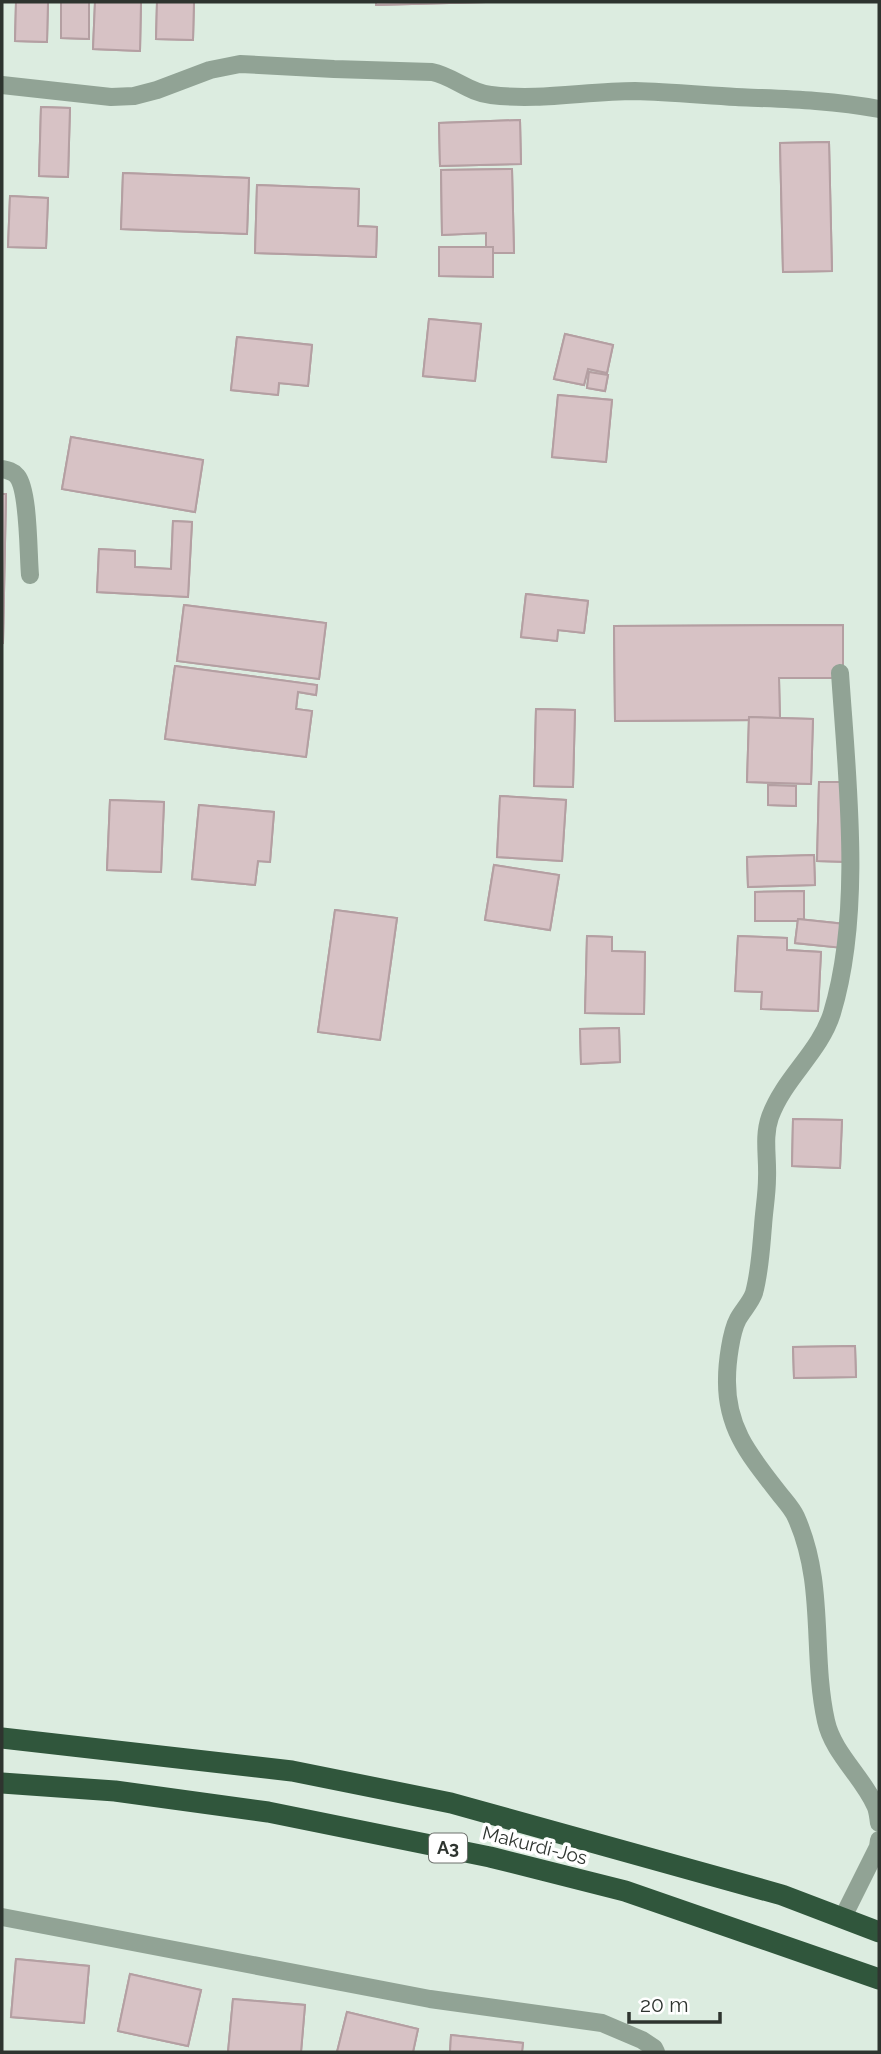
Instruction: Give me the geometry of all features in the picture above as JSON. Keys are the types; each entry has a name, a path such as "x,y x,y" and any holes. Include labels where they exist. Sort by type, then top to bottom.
{"highway":[{"name":"Makurdi-Jos","path":"2,1738 292,1771 452,1804 782,1895 879,1932"},
{"name":"Makurdi-Jos","path":"2,1783 114,1791 268,1812 490,1857 625,1891 879,1979"}],"street":[{"path":"2,85 111,97 134,96 210,70 240,64 432,72 446,75 476,92 491,95 557,96 633,91 789,99 879,109"},
{"path":"2,469 11,471 18,477 22,489 30,575"},
{"path":"840,673 850,854 843,965 831,1015 821,1035 779,1095 769,1121 759,1268 753,1296 736,1322 727,1378 729,1405 738,1436 795,1514 806,1543 816,1594 827,1724 836,1745 876,1807 879,1823"},
{"path":"842,1919 879,1840"},
{"path":"2,1917 430,1999 602,2024 642,2040 656,2052"}],"building":[{"path":"16,2 48,2 47,42 15,41"},
{"path":"16,2 48,2 47,42 15,41"},
{"path":"61,2 89,2 89,39 61,38"},
{"path":"61,2 89,2 89,39 61,38"},
{"path":"95,2 141,2 140,51 93,49"},
{"path":"95,2 141,2 140,51 93,49"},
{"path":"157,2 194,2 193,40 156,39"},
{"path":"157,2 194,2 193,40 156,39"},
{"path":"376,2 486,2 376,5"},
{"path":"376,2 486,2 376,5"},
{"path":"41,107 70,108 68,177 39,176"},
{"path":"41,107 70,108 68,177 39,176"},
{"path":"520,120 521,164 440,166 439,123"},
{"path":"520,120 521,164 440,166 439,123"},
{"path":"829,142 832,271 783,272 780,143"},
{"path":"829,142 832,271 783,272 780,143"},
{"path":"512,169 514,253 486,253 486,233 442,235 441,170"},
{"path":"512,169 514,253 486,253 486,233 442,235 441,170"},
{"path":"123,173 249,178 247,234 121,229"},
{"path":"123,173 249,178 247,234 121,229"},
{"path":"257,185 359,189 358,226 377,227 376,257 255,253"},
{"path":"257,185 359,189 358,226 377,227 376,257 255,253"},
{"path":"10,196 48,198 46,248 8,247"},
{"path":"10,196 48,198 46,248 8,247"},
{"path":"439,247 493,247 493,277 439,276"},
{"path":"439,247 493,247 493,277 439,276"},
{"path":"429,319 481,324 475,381 423,376"},
{"path":"429,319 481,324 475,381 423,376"},
{"path":"565,334 613,345 607,373 588,369 584,385 554,379"},
{"path":"565,334 613,345 607,373 588,369 584,385 554,379"},
{"path":"237,337 312,345 308,386 279,383 278,395 231,390"},
{"path":"237,337 312,345 308,386 279,383 278,395 231,390"},
{"path":"589,372 608,375 605,391 587,388"},
{"path":"589,372 608,375 605,391 587,388"},
{"path":"558,395 612,400 606,462 552,457"},
{"path":"558,395 612,400 606,462 552,457"},
{"path":"71,437 203,460 195,512 62,489"},
{"path":"71,437 203,460 195,512 62,489"},
{"path":"2,494 6,494 3,643 2,643"},
{"path":"2,494 6,494 3,643 2,643"},
{"path":"173,521 192,522 188,597 97,592 99,549 135,551 135,567 171,569"},
{"path":"173,521 192,522 188,597 97,592 99,549 135,551 135,567 171,569"},
{"path":"526,594 588,601 584,633 558,630 557,641 521,637"},
{"path":"526,594 588,601 584,633 558,630 557,641 521,637"},
{"path":"184,605 326,623 319,679 177,661"},
{"path":"184,605 326,623 319,679 177,661"},
{"path":"843,625 843,678 779,678 780,720 615,721 614,626"},
{"path":"843,625 843,678 779,678 780,720 615,721 614,626"},
{"path":"175,666 317,685 316,695 298,692 296,709 312,711 306,757 165,739"},
{"path":"175,666 317,685 316,695 298,692 296,709 312,711 306,757 165,739"},
{"path":"536,709 575,710 573,787 534,786"},
{"path":"536,709 575,710 573,787 534,786"},
{"path":"749,717 813,719 811,784 747,782"},
{"path":"749,717 813,719 811,784 747,782"},
{"path":"819,782 850,782 848,862 817,861"},
{"path":"819,782 850,782 848,862 817,861"},
{"path":"768,785 796,786 796,806 768,805"},
{"path":"768,785 796,786 796,806 768,805"},
{"path":"500,796 566,800 562,861 497,857"},
{"path":"500,796 566,800 562,861 497,857"},
{"path":"110,800 164,802 161,872 107,870"},
{"path":"110,800 164,802 161,872 107,870"},
{"path":"199,805 274,812 270,862 258,861 255,885 192,879"},
{"path":"199,805 274,812 270,862 258,861 255,885 192,879"},
{"path":"814,855 815,885 748,887 747,857"},
{"path":"814,855 815,885 748,887 747,857"},
{"path":"494,865 559,875 550,930 485,920"},
{"path":"494,865 559,875 550,930 485,920"},
{"path":"804,891 804,921 755,921 755,892"},
{"path":"804,891 804,921 755,921 755,892"},
{"path":"335,910 397,918 380,1040 318,1032"},
{"path":"335,910 397,918 380,1040 318,1032"},
{"path":"798,919 845,924 843,948 795,943"},
{"path":"798,919 845,924 843,948 795,943"},
{"path":"587,936 612,937 612,951 645,952 644,1014 585,1013"},
{"path":"587,936 612,937 612,951 645,952 644,1014 585,1013"},
{"path":"738,936 787,938 787,950 821,952 818,1011 761,1009 762,992 735,991"},
{"path":"738,936 787,938 787,950 821,952 818,1011 761,1009 762,992 735,991"},
{"path":"619,1028 620,1062 581,1064 580,1029"},
{"path":"619,1028 620,1062 581,1064 580,1029"},
{"path":"793,1119 842,1120 840,1168 792,1166"},
{"path":"793,1119 842,1120 840,1168 792,1166"},
{"path":"855,1346 856,1377 794,1378 793,1347"},
{"path":"855,1346 856,1377 794,1378 793,1347"},
{"path":"16,1959 89,1966 84,2023 11,2017"},
{"path":"16,1959 89,1966 84,2023 11,2017"},
{"path":"130,1974 201,1990 188,2046 118,2031"},
{"path":"130,1974 201,1990 188,2046 118,2031"},
{"path":"233,1999 305,2005 301,2052 228,2052"},
{"path":"233,1999 305,2005 301,2052 228,2052"},
{"path":"347,2012 418,2029 413,2052 337,2052"},
{"path":"347,2012 418,2029 413,2052 337,2052"},
{"path":"451,2035 523,2043 522,2052 450,2052"},
{"path":"451,2035 523,2043 522,2052 450,2052"}]}
